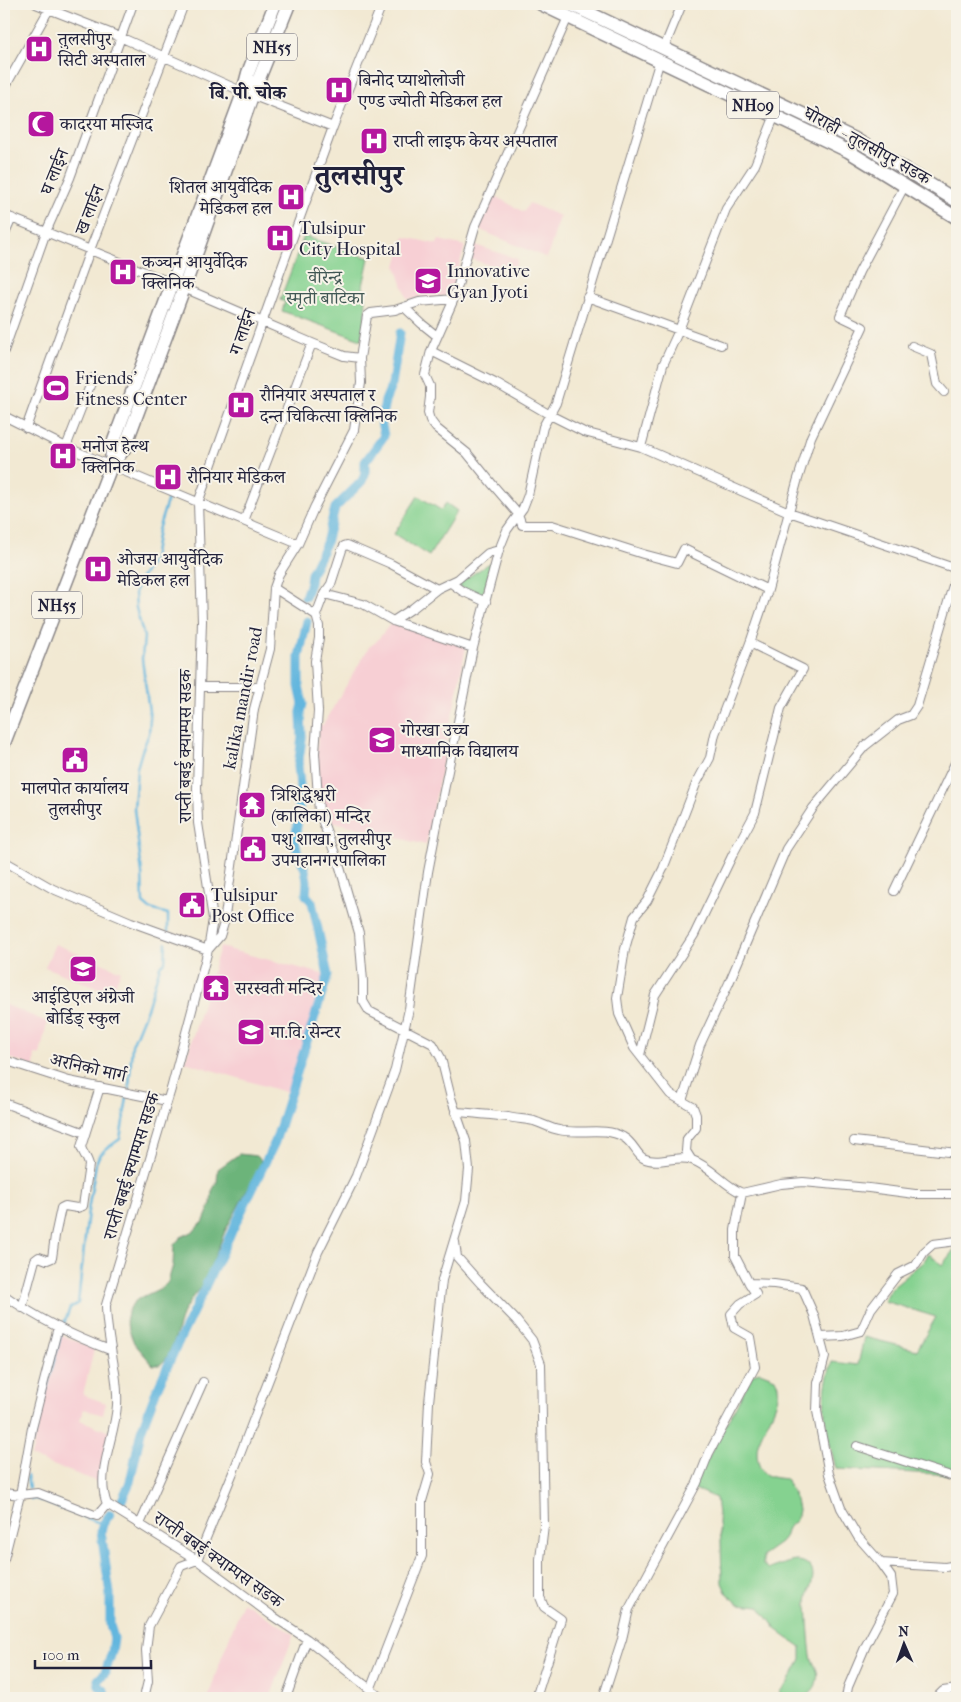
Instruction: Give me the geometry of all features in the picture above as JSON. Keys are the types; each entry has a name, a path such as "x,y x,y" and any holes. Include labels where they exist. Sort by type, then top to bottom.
{"main road":[{"name":"NH55","path":"248,93 248,73 275,4"},
{"name":"NH55","path":"4,743 111,466 112,446 179,286 248,93 289,4"},
{"name":"घोराही - तुलसीपुर सडक","path":"541,4 569,10 664,48 794,109 853,138 957,201"},
{"name":"घोराही - तुलसीपुर सडक","path":"569,10 660,60 848,151 957,218"},
{"path":"660,60 664,48"},
{"path":"789,122 794,109"}],"street":[{"path":"36,4 51,7 164,58 333,127"},
{"name":"घ लाईन","path":"4,351 46,232 70,178 133,4"},
{"name":"ख लाईन","path":"26,428 90,250 184,4"},
{"name":"ग लाईन","path":"198,503 333,127 382,4"},
{"path":"664,48 682,4"},
{"path":"4,89 51,7"},
{"path":"569,10 476,227 454,299 431,351 425,375 430,386 428,412 430,420 436,428 467,453 518,514 522,524 552,525 676,563 684,549 768,590"},
{"path":"144,1698 148,1681 146,1650 149,1626 181,1566 197,1560 234,1470 318,1252 356,1176 395,1070 405,1030 430,864 473,648 507,530 523,508 528,495 542,427 550,415 558,396 660,60"},
{"path":"641,447 663,365 680,330 726,209 755,165 776,116"},
{"path":"691,1159 686,1151 688,1139 696,1128 696,1115 693,1107 670,1094 634,1048 619,1014 617,998 625,948 634,917 648,901 663,869 696,784 710,758 714,734 750,643 768,590 796,482 811,438 863,328 840,316 859,272 905,185"},
{"path":"4,236 8,217 179,286 344,356 360,358"},
{"path":"587,297 720,345"},
{"path":"437,336 404,307 419,302 454,299"},
{"name":"kalika mandir road","path":"208,950 220,936 224,923 254,709 270,649 274,588 279,574 298,544 354,430 361,383 360,358 367,316 371,313 404,307"},
{"path":"244,522 312,343"},
{"path":"912,346 930,354 937,384 944,392"},
{"path":"431,351 497,384 550,415 584,432 641,447 789,512 957,570 916,706 911,714 898,720 864,746 813,808 786,849 730,983 700,1044 682,1101"},
{"path":"66,447 93,378"},
{"path":"4,416 66,447 298,544"},
{"name":"राप्ती बबई क्याम्पस सडक","path":"198,503 202,621 197,788 198,823 213,919 208,950 167,1101 106,1305 106,1322 116,1386 117,1406 104,1476 104,1496 107,1504 197,1560 264,1610 307,1639 381,1698"},
{"path":"370,1690 422,1556 422,1501 430,1474 426,1462 430,1394 442,1280 466,1201 469,1169 466,1141 455,1112 441,1058 433,1044 369,1011 363,1001 359,933 339,864 319,812 315,752 318,711 315,661 319,638 319,626 316,615 324,594 331,584 342,550 347,545 391,564 437,589"},
{"path":"393,621 437,589 458,579 488,553 500,550"},
{"path":"451,583 462,591 486,602"},
{"path":"274,588 316,615"},
{"path":"324,594 363,604 393,621 473,648"},
{"path":"640,1055 655,995 694,935 733,854 755,814 781,708 803,669 750,643"},
{"path":"200,687 261,687"},
{"path":"894,891 957,759"},
{"path":"4,861 53,889 131,922 208,950"},
{"name":"अरनिको मार्ग","path":"4,1060 68,1081 167,1101"},
{"path":"22,1308 35,1260 39,1257 47,1260 52,1258 54,1236 61,1208 65,1206 77,1208 83,1206 89,1165 88,1158 84,1154 82,1147 100,1086"},
{"path":"4,1103 85,1132"},
{"path":"455,1112 482,1113 533,1121 558,1130 580,1133 605,1132 622,1136 632,1143 643,1158 654,1160 691,1159 709,1169 724,1182 742,1193 781,1184 803,1182 915,1194 957,1194"},
{"path":"854,1141 957,1153"},
{"path":"603,1698 622,1640 629,1609 697,1483 709,1453 755,1367 750,1337 734,1328 731,1314 740,1304 756,1294 735,1256 735,1230 742,1193"},
{"path":"454,1240 457,1257 516,1320 532,1340 541,1364 544,1526 540,1559 540,1597 544,1607 561,1619 536,1698"},
{"path":"821,1337 843,1336 861,1331 871,1309 898,1274 916,1265 924,1252 933,1244 957,1241"},
{"path":"749,1283 802,1288 814,1315 825,1357 818,1383 817,1411 829,1474 841,1508 858,1537 891,1577 893,1594 866,1645 848,1687 846,1698"},
{"path":"4,1295 22,1308 79,1338 110,1350"},
{"path":"4,1559 20,1495 32,1428 58,1327"},
{"path":"140,1524 203,1382"},
{"path":"857,1446 957,1478"},
{"path":"4,1493 20,1495 38,1493 97,1516 107,1504"},
{"path":"881,1563 945,1567 957,1565"},
{"path":"286,1698 307,1639"},
{"path":"936,1698 942,1691 957,1689"}],"shaded area":[{"path":"493,195 524,212 529,203 560,216 547,258 478,229"},
{"name":"Innovative Gyan Jyoti","path":"404,237 437,244 439,240 465,246 450,296 407,299 396,266"},
{"path":"475,245 518,259 513,273 471,259"},
{"name":"गोरखा उच्च माध्यामिक विद्यालय","path":"391,623 466,647 426,845 323,819 316,759 319,725 323,725 369,647 376,642"},
{"name":"आईडिएल अंग्रेजी बोर्डिङ् स्कुल","path":"55,944 121,971 111,994 45,967"},
{"name":"मा.वि. सेन्टर","path":"220,947 326,975 288,1093 185,1062"},
{"path":"4,1004 47,1022 40,1055 35,1054 34,1067 4,1056"},
{"path":"61,1335 94,1349 83,1395 106,1403 103,1415 84,1409 80,1420 110,1432 101,1483 31,1457"},
{"path":"243,1602 294,1634 270,1698 208,1698 218,1667"}],"green space":[{"name":"वीरेन्द्र स्मृती बाटिका","path":"304,236 369,258 363,286 366,298 361,340 282,311 285,302 280,300"},
{"path":"418,496 441,510 446,503 457,511 429,556 394,534"},
{"path":"493,561 482,598 456,585"},
{"path":"239,1154 257,1156 261,1160 260,1166 225,1231 205,1282 183,1312 173,1345 166,1359 160,1365 153,1365 134,1343 126,1322 128,1312 133,1303 138,1299 163,1287 168,1282 173,1265 174,1245 181,1237 194,1231 203,1223 211,1204 212,1191 217,1182 218,1169"},
{"path":"957,1248 957,1475 836,1469 827,1428 824,1403 832,1362 858,1365 864,1337 917,1350 936,1317 884,1301 892,1287 923,1262 929,1254 942,1265"},
{"path":"760,1372 775,1378 778,1394 773,1411 758,1444 758,1463 766,1475 786,1479 796,1500 798,1510 796,1520 787,1528 784,1538 763,1555 763,1565 768,1569 788,1562 799,1561 808,1565 813,1574 807,1605 811,1655 818,1675 813,1690 804,1698 779,1698 780,1691 787,1684 801,1659 801,1647 776,1629 759,1606 739,1604 727,1594 722,1583 721,1540 716,1498 692,1488 753,1374"}],"waterway":[{"path":"305,597 311,574 326,543 335,508 362,481 365,474 365,462 384,436 381,421 385,401 392,384 400,333"},
{"path":"168,498 158,530 153,560 139,581 135,593 136,608 144,637 142,659 150,719 149,734 137,768 134,809 142,873 143,903 150,909 168,914 168,931"},
{"path":"121,1502 130,1482 141,1431 155,1394 275,1142 328,975 312,902 306,895 307,881 305,869 295,841 299,811 300,786 298,766 302,738 301,712 303,704 299,686 299,657 307,621"},
{"path":"129,1089 132,1045 148,1006 160,966 165,962 166,943"},
{"path":"63,1326 70,1308 78,1303 88,1211 96,1163 99,1156 120,1139 127,1098"},
{"path":"33,1441 61,1334"},
{"path":"27,1476 29,1488"},
{"path":"31,1499 37,1499 63,1509"},
{"path":"68,1511 103,1524"},
{"path":"106,1698 104,1690 99,1686 98,1680 105,1673 112,1652 114,1638 110,1625 110,1594 101,1532 103,1524 110,1514"}],"place":[{"name":"तुलसीपुर सिटी अस्पताल","path":"39,49"},
{"name":"बिनोद प्याथोलोजी एण्ड ज्योती मेडिकल हल","path":"339,90"},
{"name":"कादरया मस्जिद","path":"41,124"},
{"name":"राप्ती लाइफ केयर अस्पताल","path":"374,141"},
{"name":"शितल आयुर्वेदिक मेडिकल हल","path":"291,197"},
{"name":"Tulsipur City Hospital","path":"280,238"},
{"name":"कञ्चन आयुर्वेदिक क्लिनिक","path":"123,272"},
{"name":"Innovative Gyan Jyoti","path":"428,281"},
{"name":"Friends' Fitness Center","path":"56,388"},
{"name":"रौनियार अस्पताल र दन्त चिकित्सा क्लिनिक","path":"241,405"},
{"name":"मनोज हेल्थ क्लिनिक","path":"63,456"},
{"name":"रौनियार मेडिकल","path":"168,477"},
{"name":"ओजस आयुर्वेदिक मेडिकल हल","path":"98,569"},
{"name":"गोरखा उच्च माध्यामिक विद्यालय","path":"382,740"},
{"name":"मालपोत कार्यालय तुलसीपुर","path":"75,760"},
{"name":"त्रिशिद्धेश्वरी (कालिका) मन्दिर","path":"252,805"},
{"name":"पशु शाखा, तुलसीपुर उपमहानगरपालिका","path":"253,849"},
{"name":"Tulsipur Post Office","path":"192,905"},
{"name":"आईडिएल अंग्रेजी बोर्डिङ् स्कुल","path":"83,969"},
{"name":"सरस्वती मन्दिर","path":"216,988"},
{"name":"मा.वि. सेन्टर","path":"251,1032"}],"district":[{"name":"बि. पी. चोक","path":"248,93"},
{"name":"तुलसीपुर","path":"359,175"}]}
